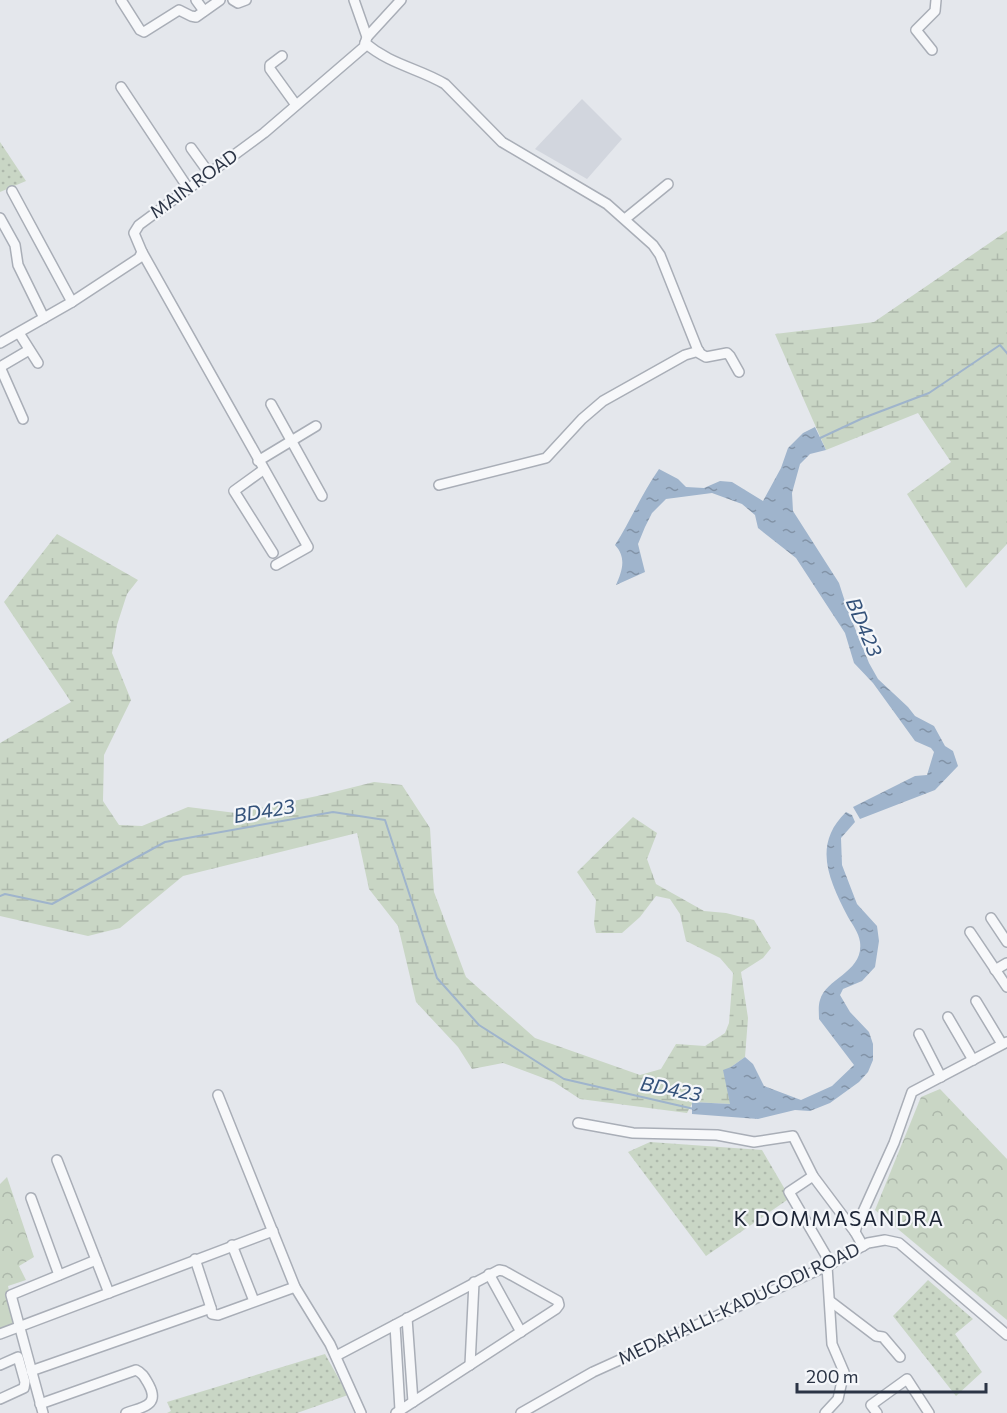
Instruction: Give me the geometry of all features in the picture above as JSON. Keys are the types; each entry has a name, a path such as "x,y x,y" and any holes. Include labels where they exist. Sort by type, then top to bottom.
{"street":[{"path":"121,0 142,32 179,10 193,17 220,0"},
{"path":"196,0 204,11"},
{"path":"233,0 238,3 246,0"},
{"path":"354,0 367,40 381,56 445,84 502,142 607,204 653,244 660,255 702,357 727,353 739,372"},
{"name":"MAIN ROAD","path":"142,252 135,239 135,230 264,133 364,47 367,40 400,0"},
{"path":"932,50 916,30 935,11 936,0"},
{"path":"282,56 270,65 270,69 296,105"},
{"path":"121,87 189,188"},
{"path":"191,148 209,174"},
{"path":"626,219 668,184"},
{"path":"12,191 72,302"},
{"path":"0,218 15,245 18,265 44,318"},
{"path":"0,343 72,302 139,258 142,252"},
{"path":"142,252 161,282 261,466 308,547 276,565"},
{"path":"19,333 38,363"},
{"path":"23,419 0,367 30,350"},
{"path":"439,484 546,458 582,419 603,401 685,355 699,351"},
{"path":"271,404 322,496"},
{"path":"273,553 234,491 292,441 316,426"},
{"path":"991,918 1007,942"},
{"path":"970,933 1007,987"},
{"path":"996,970 1007,963"},
{"path":"855,1232 894,1143 912,1092 1005,1043 976,1001"},
{"path":"948,1017 973,1060"},
{"path":"919,1034 941,1077"},
{"path":"218,1095 295,1287 336,1356 362,1413"},
{"path":"578,1123 633,1133 711,1134 754,1142 793,1136 813,1176 863,1245"},
{"path":"57,1160 109,1293"},
{"path":"813,1176 789,1192 829,1265 832,1344 844,1372 838,1400 825,1413"},
{"path":"31,1197 59,1275"},
{"path":"0,1334 273,1231"},
{"name":"MEDAHALLI-KADUGODI ROAD","path":"521,1413 593,1372 829,1265 863,1245 885,1240 899,1244 1007,1335"},
{"path":"232,1245 254,1301"},
{"path":"195,1259 212,1314 218,1315 295,1287"},
{"path":"96,1260 11,1294 29,1374 41,1409 136,1370 143,1374 153,1392 153,1398 150,1404 126,1413"},
{"path":"336,1356 499,1270 558,1301 559,1305 556,1309 398,1412"},
{"path":"489,1274 521,1332"},
{"path":"470,1365 474,1282"},
{"path":"830,1300 876,1336 882,1336 900,1357"},
{"path":"29,1374 211,1308"},
{"path":"406,1318 413,1402"},
{"path":"395,1325 398,1412"},
{"path":"0,1365 18,1357 29,1374"},
{"path":"0,1399 24,1388 29,1374"},
{"path":"877,1413 871,1405 907,1379 929,1413"}],"shaded area":[{"path":"582,99 622,139 587,179 535,149"}],"green space":[{"path":"0,142 26,181 0,192"},
{"path":"1007,231 1007,544 966,588 907,494 951,462 918,413 826,450 775,334 874,322"},
{"path":"57,534 138,580 127,594 117,625 112,653 131,700 104,755 103,801 119,825 142,826 188,807 236,813 374,782 402,785 430,828 434,892 466,977 535,1038 640,1075 661,1069 676,1044 705,1046 725,1033 729,1023 733,973 720,958 686,941 680,914 670,899 656,896 640,917 622,933 596,933 594,924 596,900 577,872 633,817 657,833 647,859 656,884 704,911 726,913 754,920 771,948 763,958 741,972 748,1018 745,1057 731,1067 730,1104 693,1102 687,1113 580,1099 554,1082 503,1063 472,1069 458,1047 416,1002 398,926 369,889 357,833 183,876 120,928 88,936 0,916 0,743 71,702 4,602"},
{"path":"940,1089 1007,1159 1007,1320 875,1210 921,1097"},
{"path":"650,1142 762,1150 790,1198 706,1256 628,1152"},
{"path":"7,1177 34,1257 19,1266 26,1280 8,1286 16,1325 0,1330 0,1184"},
{"path":"928,1280 973,1319 955,1334 982,1372 956,1396 893,1316"},
{"path":"325,1354 348,1395 297,1413 167,1413 171,1411 167,1402"}],"water":[{"path":"815,427 826,450 810,454 800,464 792,493 793,511 839,583 869,663 878,679 915,716 934,726 945,746 953,751 958,766 935,790 860,819 853,807 915,776 927,775 934,752 931,748 915,741 873,683 854,663 845,633 796,558 758,528 755,515 742,504 712,493 666,499 652,513 638,544 645,572 616,585 622,560 615,545 659,469 678,479 686,487 704,488 720,481 732,482 763,501 781,468 788,448 803,433"},
{"path":"846,812 852,815 855,822 841,838 842,865 857,904 877,926 879,941 875,967 862,981 843,989 840,995 850,1012 869,1032 873,1044 873,1060 868,1072 859,1082 830,1103 810,1111 795,1110 758,1119 692,1114 692,1102 730,1104 723,1070 745,1057 753,1064 764,1086 801,1100 832,1086 854,1065 819,1019 819,1002 824,992 851,968 860,952 858,935 835,890 827,863 829,837"}],"waterway":[{"name":"BD423","path":"818,439 863,418 929,393 1000,345 1007,353"},
{"name":"BD423","path":"0,896 5,894 52,904 165,842 333,812 385,820 437,978 479,1025 564,1079 694,1109"}],"district":[{"name":"K DOMMASANDRA","path":"839,1219"}]}
